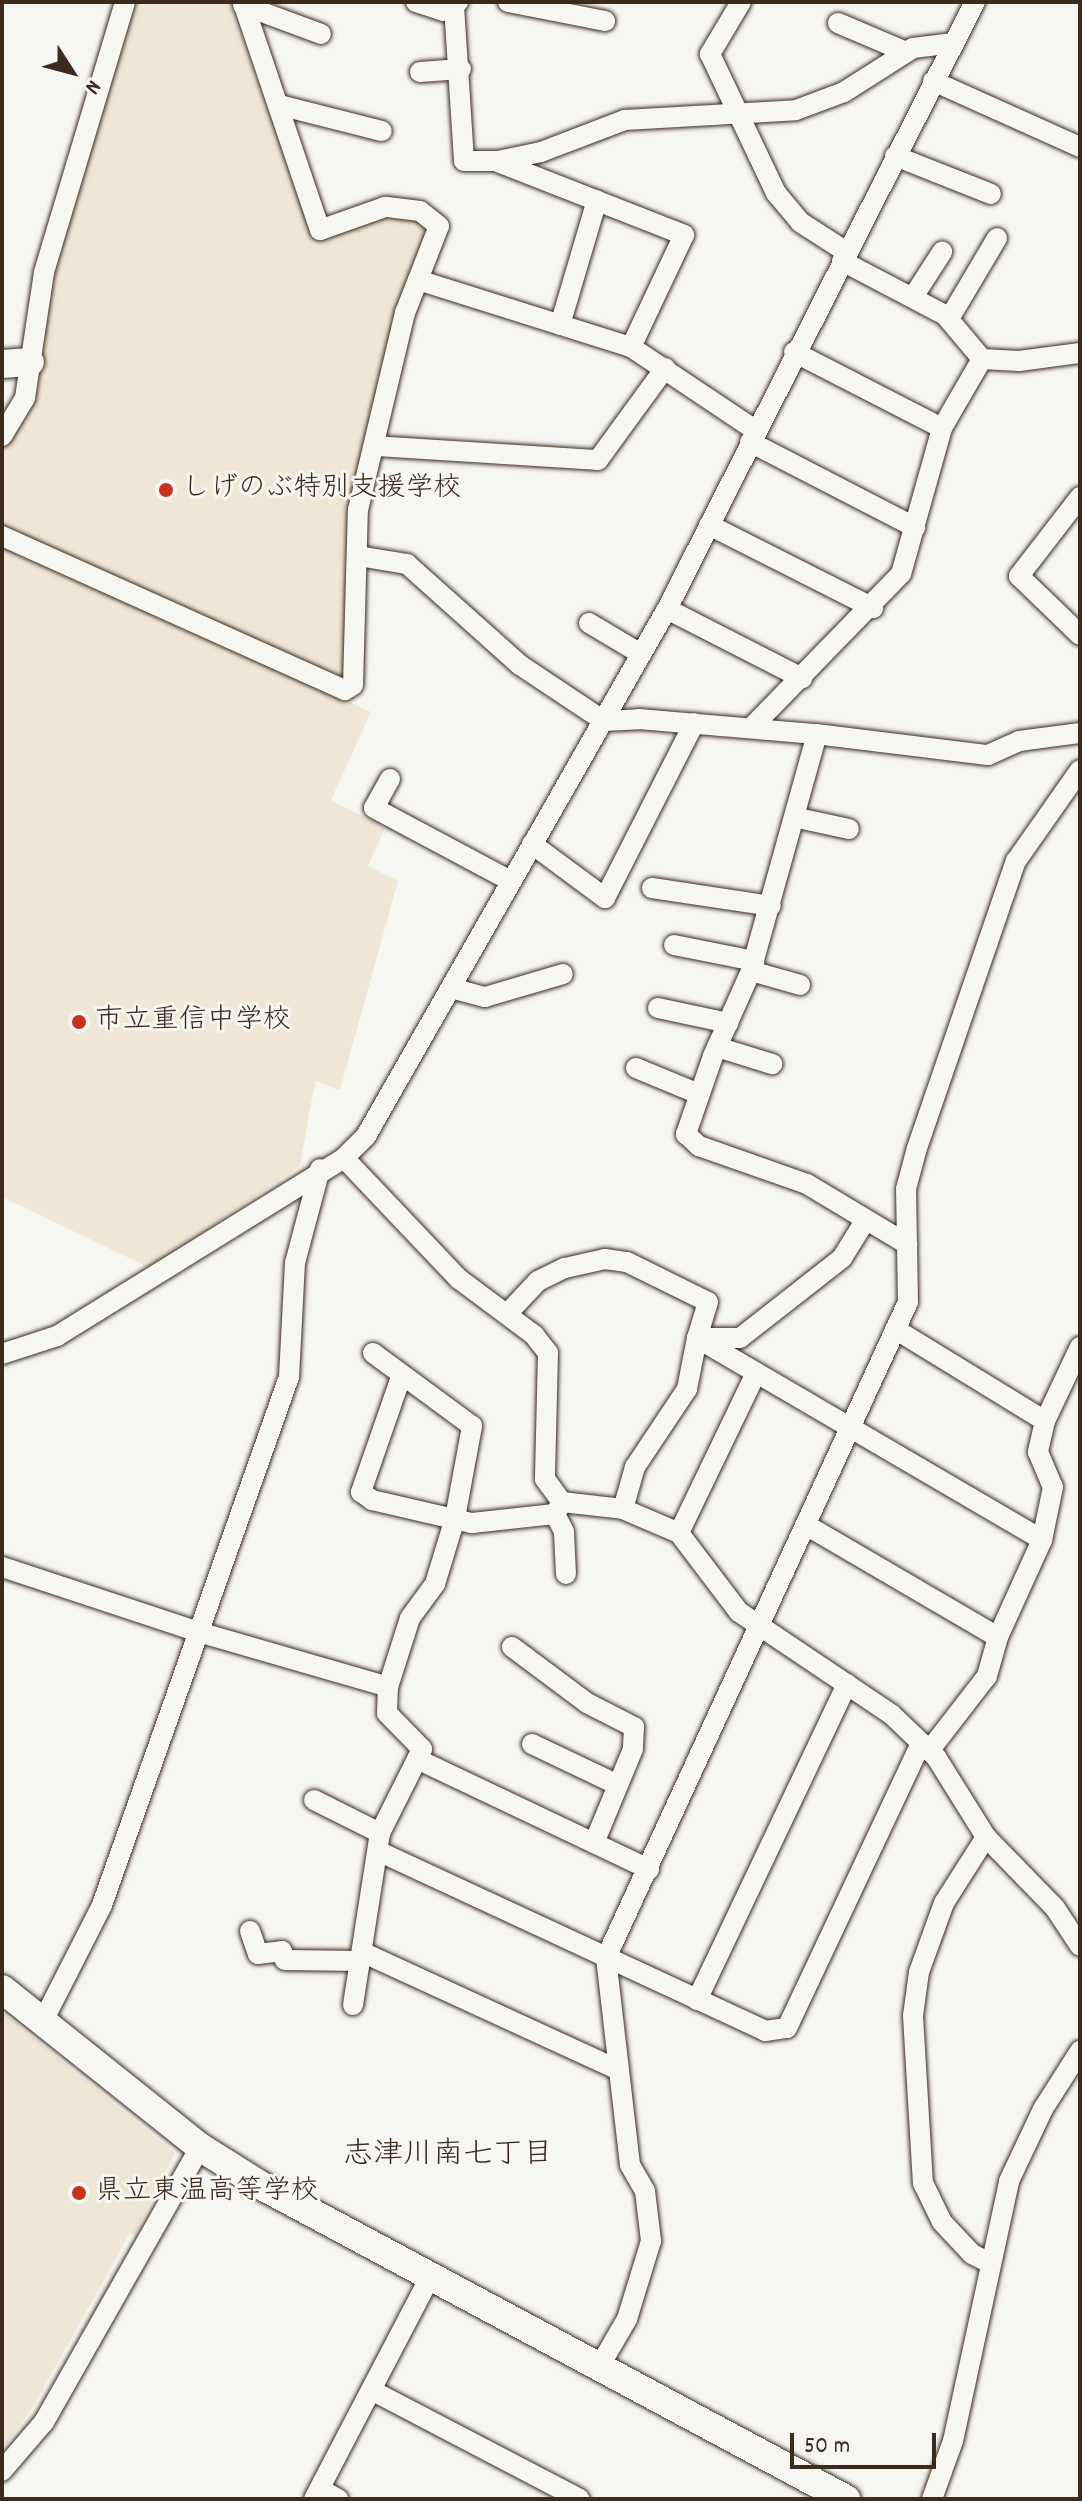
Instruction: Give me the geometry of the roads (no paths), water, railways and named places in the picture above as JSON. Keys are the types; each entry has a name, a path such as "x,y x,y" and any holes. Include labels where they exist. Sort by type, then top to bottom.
{"street":[{"path":"2,436 25,398 16,363 125,2"},
{"path":"416,2 444,11 456,4 461,69 457,112 464,161 498,161 568,143 625,120 796,110 844,92 906,52 952,43"},
{"path":"508,2 559,7 605,21"},
{"path":"741,2 710,54 776,193 800,222 843,256 949,319 982,359 1019,361 1080,353"},
{"path":"2,1354 57,1336 320,1169 344,1158 366,1136 667,609 794,352 975,2"},
{"path":"243,3 321,34"},
{"path":"2,536 345,690 353,685 358,510 405,313 439,226 420,211 385,207 320,230 243,3"},
{"path":"838,23 906,52"},
{"path":"420,72 461,69"},
{"path":"933,81 1080,147"},
{"path":"279,105 382,131"},
{"path":"895,156 991,194"},
{"path":"498,161 684,235 631,347"},
{"path":"560,325 597,200"},
{"path":"949,319 997,238"},
{"path":"913,297 942,252"},
{"path":"418,280 631,347 665,368 752,436 915,527"},
{"path":"794,352 942,428"},
{"path":"751,728 873,608 901,574 942,428 982,359"},
{"path":"375,446 598,460 665,368"},
{"path":"1080,497 1019,576 1080,635"},
{"path":"709,525 873,608"},
{"path":"358,556 407,564 520,665 604,721 751,728 988,755 1019,741 1080,733"},
{"path":"667,609 802,678"},
{"path":"589,623 641,654"},
{"path":"532,844 605,898 694,723"},
{"path":"817,734 798,818 753,966 686,1125 691,1141 807,1184 907,1244"},
{"path":"599,2367 627,2319 651,2241 645,2191 630,2165 606,1958 908,1302 906,1189 913,1162 992,918 1016,861 1080,770"},
{"path":"390,779 374,808 511,881"},
{"path":"798,818 849,829"},
{"path":"652,888 771,906"},
{"path":"674,945 753,966 800,985"},
{"path":"451,988 485,997 563,974"},
{"path":"658,1008 728,1023"},
{"path":"717,1047 772,1064"},
{"path":"636,1068 699,1094"},
{"path":"344,1158 459,1279 507,1314 548,1353 545,1479 558,1508 564,1532 566,1574"},
{"path":"42,2023 102,1905 289,1377 295,1263 320,1169"},
{"path":"697,1338 740,1338 842,1258 865,1221"},
{"path":"507,1314 538,1281 605,1259 641,1268 708,1302 687,1389 635,1467 623,1509"},
{"path":"895,1329 1045,1421"},
{"path":"697,1338 1042,1540"},
{"path":"314,1800 380,1842 606,1958 765,2031 787,2028 925,1747 987,1676 998,1637 1042,1540 1053,1487 1038,1452 1045,1421 1080,1347"},
{"path":"353,2005 380,1842 422,1749 387,1713 388,1687 410,1618 435,1584 455,1518 472,1426 401,1377 373,1353"},
{"path":"679,1533 756,1373"},
{"path":"401,1377 361,1492 372,1500 472,1523 558,1508 623,1509 679,1533 739,1612 891,1714 925,1747 986,1837 1055,1908 1080,1946"},
{"path":"806,1525 998,1637"},
{"path":"2,1567 198,1632 388,1687"},
{"path":"512,1647 587,1703 634,1727 633,1749 594,1843"},
{"path":"697,2000 847,1684"},
{"path":"532,1744 618,1785"},
{"path":"417,1759 649,1869"},
{"path":"986,1837 944,1903 919,1972 913,2016 923,2183 942,2222 972,2254 988,2262"},
{"path":"250,1931 258,1954 282,1951 285,1960 361,1957 618,2070"},
{"path":"2,1989 200,2147 430,2277 846,2499"},
{"path":"932,2499 953,2441 988,2262 1009,2181 1043,2109 1080,2051"},
{"path":"2,2471 44,2422 200,2147"},
{"path":"324,2496 430,2277"},
{"path":"373,2391 580,2499"}],"place":[{"name":"しげのぶ特別支援学校","path":"166,490"},
{"name":"市立重信中学校","path":"79,1022"},
{"name":"県立東温高等学校","path":"79,2193"}],"district":[{"name":"志津川南七丁目","path":"448,2157"}]}
